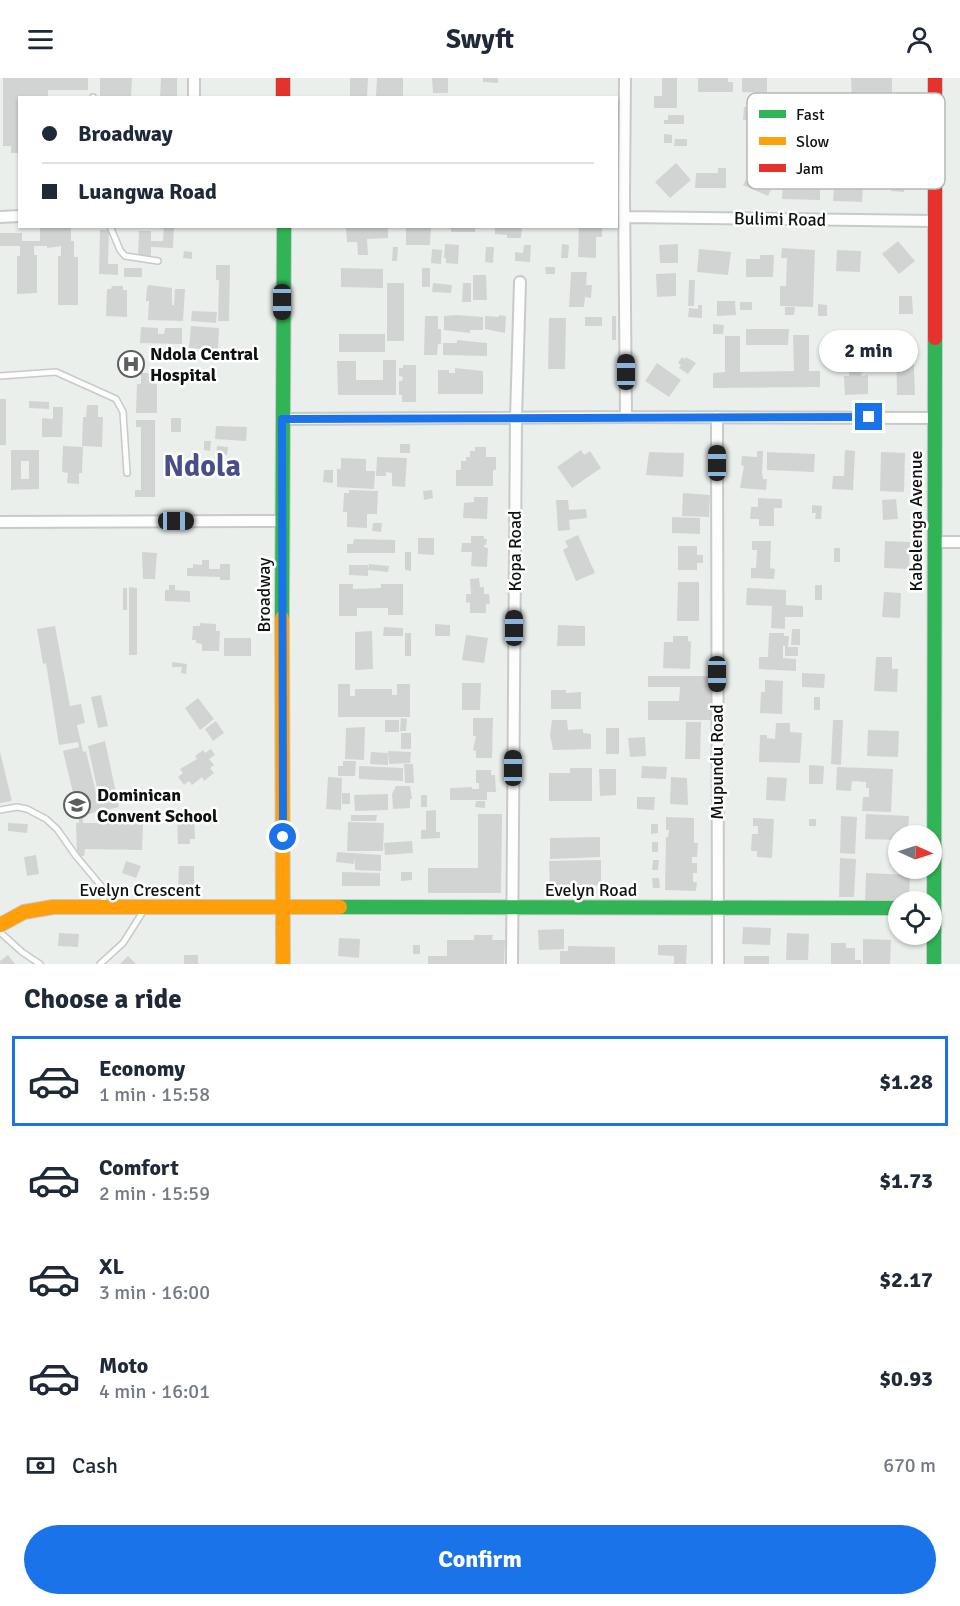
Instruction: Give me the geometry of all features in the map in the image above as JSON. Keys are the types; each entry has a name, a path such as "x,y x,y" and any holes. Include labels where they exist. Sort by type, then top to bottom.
{"street":[{"path":"194,78 194,96"},
{"path":"283,78 283,96"},
{"path":"625,78 620,194 625,217 626,417"},
{"name":"Kabelenga Avenue","path":"933,891 935,189"},
{"path":"0,217 18,216"},
{"name":"Bulimi Road","path":"625,217 935,221"},
{"name":"Broadway","path":"283,964 284,228"},
{"name":"Kopa Road","path":"512,964 516,418 520,282"},
{"name":"Mupundu Road","path":"717,417 718,964"},
{"path":"282,419 934,418"},
{"path":"0,522 282,521"},
{"path":"934,542 960,542"},
{"name":"Evelyn Crescent","path":"0,925 24,912 53,907 284,907"},
{"name":"Evelyn Road","path":"284,907 888,908"},
{"name":"Kabelenga Avenue","path":"934,945 934,964"}],"lane":[{"path":"111,228 125,256 158,261"},
{"path":"0,376 56,372 116,399 123,412 127,473"},
{"path":"0,810 17,807 27,809 46,819 102,887 105,908"},
{"path":"100,964 123,943 146,908"},
{"path":"0,932 40,964"}],"building":[{"path":"3,78 88,78 88,90 48,90 48,96 18,96 18,153 11,153 11,146 3,146"},
{"path":"100,78 132,78 131,96 100,96"},
{"path":"161,78 177,78 177,96 160,96"},
{"path":"350,78 368,78 367,96 350,96"},
{"path":"377,78 403,78 403,96 376,96"},
{"path":"432,78 448,78 448,93 433,93"},
{"path":"483,78 498,78 498,83 483,82"},
{"path":"662,78 677,78 677,108 654,108 654,96 662,96"},
{"path":"698,78 728,78 728,82 733,82 733,92 698,92"},
{"path":"742,78 767,78 767,93 742,92"},
{"path":"851,78 892,78 892,93 852,93"},
{"path":"744,107 747,107 747,120 743,120"},
{"path":"668,115 684,115 684,124 664,124 664,120 668,120"},
{"path":"664,134 672,135 672,143 664,143"},
{"path":"675,139 687,139 687,146 674,146"},
{"path":"676,163 691,180 670,198 655,182"},
{"path":"718,168 726,168 726,188 695,188 696,173 718,173"},
{"path":"752,189 771,189 768,196"},
{"path":"783,189 820,189 820,200 782,199"},
{"path":"834,189 863,189 862,202 833,201"},
{"path":"891,189 904,189 904,192 891,191"},
{"path":"40,228 71,228 74,257 78,257 78,305 58,305 58,256 61,256 61,246 47,248 47,246 34,246 34,255 37,255 37,293 17,294 17,256 20,256 20,246 0,246 0,233 22,233 22,241 40,241"},
{"path":"164,228 174,228 173,248 151,247 151,256 138,255 139,231 151,231 151,241 163,241"},
{"path":"346,228 388,228 388,238 367,239 368,255 358,255 357,242 347,242"},
{"path":"406,228 431,228 430,245 406,245"},
{"path":"451,228 475,228 475,232 451,232"},
{"path":"495,228 522,228 521,238 507,238 507,235 495,234"},
{"path":"579,228 602,228 602,237 596,237 596,258 578,257"},
{"path":"100,230 109,230 108,264 118,264 118,275 99,274"},
{"path":"898,241 915,261 899,274 882,254"},
{"path":"445,244 459,245 458,264 446,263"},
{"path":"562,244 569,245 568,258 561,258"},
{"path":"678,244 678,263 660,263 659,245"},
{"path":"524,245 531,245 530,262 515,261 515,252 523,253"},
{"path":"393,247 398,247 397,261 392,261"},
{"path":"486,247 494,247 493,263 485,262"},
{"path":"782,248 815,250 813,307 780,306 780,286 786,286 787,258 781,258"},
{"path":"432,249 442,250 441,264 431,263"},
{"path":"699,249 731,252 728,275 697,272"},
{"path":"837,250 861,251 860,272 836,271"},
{"path":"184,251 192,252 192,259 183,258"},
{"path":"760,255 774,255 773,277 746,277 746,259 760,259"},
{"path":"216,265 230,265 229,321 218,321 219,280 216,280"},
{"path":"545,267 555,267 555,274 546,274"},
{"path":"124,268 142,268 142,277 124,277"},
{"path":"341,268 383,269 383,288 341,287"},
{"path":"422,268 430,268 430,287 422,287"},
{"path":"571,272 587,272 586,285 592,285 591,298 585,297 584,307 569,307"},
{"path":"676,273 676,296 657,297 656,274"},
{"path":"473,275 486,275 487,300 473,300"},
{"path":"689,280 695,280 694,306 688,306"},
{"path":"387,283 404,283 404,341 387,341"},
{"path":"433,283 452,285 451,293 432,292"},
{"path":"463,283 471,283 471,302 462,302"},
{"path":"149,285 172,288 172,305 174,305 175,289 185,289 183,321 148,320 149,301 146,301"},
{"path":"112,286 123,286 123,290 127,290 127,317 106,316 107,289 111,289"},
{"path":"899,296 912,296 913,314 899,314"},
{"path":"717,301 735,301 736,315 717,316"},
{"path":"740,302 752,302 752,310 740,310"},
{"path":"818,304 827,305 827,316 818,316"},
{"path":"698,305 702,305 702,318 688,317 689,308 698,309"},
{"path":"785,307 795,307 794,315 785,315"},
{"path":"192,311 217,312 216,323 191,321"},
{"path":"499,315 506,316 505,333 485,329 485,316 499,317"},
{"path":"425,316 438,316 441,344 438,344 437,355 424,355"},
{"path":"444,316 483,317 483,330 470,330 470,333 444,330"},
{"path":"612,316 616,316 616,340 612,340"},
{"path":"585,317 602,317 602,326 585,326"},
{"path":"549,318 566,318 565,369 548,369"},
{"path":"713,324 724,325 723,334 713,334"},
{"path":"191,326 219,328 218,350 189,348"},
{"path":"141,327 158,328 158,334 164,334 165,328 182,328 182,344 140,343"},
{"path":"746,329 789,329 788,345 746,345"},
{"path":"339,334 385,334 385,352 339,352"},
{"path":"793,335 809,335 809,371 820,371 820,387 713,388 713,373 725,372 725,336 740,336 740,372 794,371"},
{"path":"457,340 487,343 487,356 443,355 443,343 457,343"},
{"path":"913,343 915,395 897,395 896,344"},
{"path":"232,352 232,361 216,362 216,353"},
{"path":"682,357 696,363 688,374 679,368 681,365 678,363"},
{"path":"383,360 396,360 396,395 338,395 337,361 356,361 356,380 383,380"},
{"path":"657,363 681,380 669,397 645,381"},
{"path":"403,365 416,365 416,402 402,402 402,395 399,395 399,381 402,381 403,377 399,376 399,368 403,368"},
{"path":"455,368 483,371 483,394 438,394 438,370 449,370 449,373 455,373"},
{"path":"861,371 862,376 868,375 868,394 845,395 844,376 849,376 849,372"},
{"path":"141,373 155,373 157,413 136,413 137,384 141,384"},
{"path":"0,399 6,399 6,445 0,445"},
{"path":"29,401 49,402 49,409 29,408"},
{"path":"87,405 98,405 98,417 103,417 102,447 82,446 83,417 86,417"},
{"path":"53,407 63,407 62,437 42,437 42,418 53,419"},
{"path":"171,418 181,418 181,432 171,432"},
{"path":"136,420 155,420 155,497 135,497 135,490 141,490 141,427 136,427"},
{"path":"216,426 247,427 246,441 215,439"},
{"path":"204,441 211,441 210,451 204,450"},
{"path":"400,444 410,444 410,453 400,453"},
{"path":"63,446 83,447 82,473 79,473 79,484 67,483 68,473 62,472"},
{"path":"217,446 228,447 227,455 216,454"},
{"path":"475,447 486,447 486,457 496,457 493,486 456,486 456,470 461,470 461,461 466,461 466,457 470,457 470,451 475,451"},
{"path":"11,450 39,450 39,489 11,490","holes":["21,461 29,461 29,479 21,479"]},
{"path":"581,450 584,455 590,451 601,468 572,488 557,467"},
{"path":"845,450 855,451 853,490 832,489 833,476 844,476"},
{"path":"757,451 763,451 762,473 763,479 767,479 766,490 740,488 744,466 741,465 742,456 757,457"},
{"path":"649,452 684,453 683,477 646,475"},
{"path":"767,452 815,454 814,472 767,470"},
{"path":"881,452 905,453 904,492 880,491"},
{"path":"377,457 407,458 405,487 392,486 392,473 386,472 386,476 376,476"},
{"path":"341,458 366,459 366,471 375,471 374,489 337,487 337,469 341,469"},
{"path":"324,470 333,470 333,483 323,482"},
{"path":"349,490 378,491 377,514 367,514 367,528 347,527 347,512 343,512 344,493 349,493"},
{"path":"432,490 433,498 424,500 423,491"},
{"path":"683,493 710,495 709,517 682,516"},
{"path":"474,497 488,497 487,519 463,518 464,503 474,502"},
{"path":"758,498 782,499 782,508 774,508 774,526 759,526 759,519 750,519 751,507 758,507"},
{"path":"896,499 898,519 883,520 882,500"},
{"path":"556,500 568,500 569,510 586,509 587,518 569,520 570,530 558,531"},
{"path":"812,505 822,506 821,519 815,519 816,513 812,513"},
{"path":"672,517 700,518 700,534 672,533"},
{"path":"373,523 382,523 381,532 372,531"},
{"path":"578,535 595,573 576,581 563,550 568,547 565,541"},
{"path":"471,536 484,536 484,539 487,539 484,547 488,548 487,567 471,566 472,552 461,552 462,543 471,543"},
{"path":"418,538 434,538 434,555 418,554"},
{"path":"354,539 395,540 395,553 347,553 347,544 353,544"},
{"path":"752,541 771,541 770,568 775,569 774,579 751,578 751,568 756,568 757,550 752,550"},
{"path":"885,541 910,542 909,569 884,568"},
{"path":"678,546 697,546 697,555 703,555 703,563 697,563 697,570 678,570"},
{"path":"834,548 840,548 840,562 834,562"},
{"path":"142,552 157,553 155,579 143,579"},
{"path":"405,552 411,552 411,571 405,570"},
{"path":"202,560 209,560 209,569 220,569 220,564 230,564 230,580 220,580 220,577 187,576 187,568 193,568 193,564 202,565"},
{"path":"369,564 389,566 388,572 368,570"},
{"path":"349,565 368,565 368,576 349,575"},
{"path":"479,578 480,587 484,587 484,594 489,594 490,604 486,604 486,613 470,613 470,602 466,603 466,594 471,594 470,579"},
{"path":"678,582 699,582 699,621 677,621"},
{"path":"339,584 353,584 353,589 381,588 381,584 403,584 403,615 388,615 388,608 357,608 357,616 339,616"},
{"path":"169,585 175,585 175,590 190,591 190,602 165,601 165,590 169,590"},
{"path":"815,585 822,585 822,600 815,600"},
{"path":"129,587 137,588 137,655 129,655"},
{"path":"123,588 127,588 127,610 123,610"},
{"path":"747,588 786,590 786,605 803,606 803,617 785,617 785,629 771,628 772,606 746,605"},
{"path":"884,592 901,593 900,618 882,617"},
{"path":"200,623 216,624 216,631 220,631 219,651 202,651 202,644 192,640 193,626 200,626"},
{"path":"435,624 450,625 450,636 435,636"},
{"path":"558,625 585,626 585,646 557,646"},
{"path":"55,626 70,706 81,704 85,723 77,725 97,797 99,797 88,746 105,741 119,807 103,811 106,823 128,823 128,816 139,816 139,824 143,824 142,850 85,849 84,856 77,856 76,823 79,823 79,818 63,751 79,747 78,742 59,745 46,663 43,664 37,629","holes":["99,811 102,823 83,823 83,818"]},
{"path":"384,627 403,628 403,636 383,636"},
{"path":"792,629 800,629 800,645 791,645"},
{"path":"372,631 373,669 355,670 355,632"},
{"path":"405,633 411,633 411,656 405,656"},
{"path":"769,633 784,633 784,636 789,636 788,647 798,647 798,656 785,656 785,646 783,646 783,658 796,659 796,671 759,669 759,657 768,657"},
{"path":"466,635 488,638 484,663 462,660"},
{"path":"673,636 688,636 688,641 691,642 690,669 663,668 664,642 673,642"},
{"path":"224,638 251,638 251,656 224,656"},
{"path":"876,657 892,657 892,669 898,669 897,692 874,691"},
{"path":"172,662 187,664 186,674 181,673 182,667 172,667"},
{"path":"802,673 825,674 824,688 802,687"},
{"path":"648,676 716,676 716,720 648,720 648,701 679,701 680,687 648,687"},
{"path":"765,680 783,681 782,714 760,713 761,692 765,692"},
{"path":"462,683 481,683 480,710 462,710"},
{"path":"338,684 350,684 350,696 355,696 355,689 392,689 392,695 397,695 397,684 410,684 410,717 338,717"},
{"path":"551,690 566,690 566,693 581,692 581,709 551,709"},
{"path":"101,695 108,726 98,728 91,697"},
{"path":"814,697 820,697 820,710 814,710"},
{"path":"198,698 214,719 200,730 185,708"},
{"path":"401,718 407,719 406,731 400,731"},
{"path":"473,718 493,718 492,758 476,758 476,751 473,750 476,736 473,736"},
{"path":"385,720 399,720 399,732 385,732"},
{"path":"552,720 567,720 568,730 583,729 583,733 591,734 591,749 553,750 550,735"},
{"path":"833,720 843,720 841,765 831,764"},
{"path":"216,721 224,733 213,741 205,729"},
{"path":"686,722 701,722 700,759 685,759"},
{"path":"776,723 790,723 790,732 802,733 800,763 759,762 760,735 767,735 767,738 775,739"},
{"path":"365,727 364,760 345,759 346,728"},
{"path":"606,728 619,728 619,754 606,754"},
{"path":"868,730 899,731 898,757 867,756"},
{"path":"401,733 411,733 411,749 401,749"},
{"path":"645,737 646,756 630,757 628,738"},
{"path":"211,749 215,755 209,759 214,765 210,768 214,773 204,781 202,777 192,785 189,781 184,785 178,777 183,773 180,769 197,759 195,756 203,750 205,753"},
{"path":"388,751 411,752 410,763 389,764"},
{"path":"0,752 12,801 0,803"},
{"path":"371,752 388,753 388,765 370,764"},
{"path":"343,761 356,761 355,776 338,776 338,766 343,766"},
{"path":"404,764 413,764 414,783 405,783"},
{"path":"809,765 824,766 823,784 809,784"},
{"path":"359,766 403,768 403,781 359,779"},
{"path":"642,766 667,767 666,779 641,778"},
{"path":"837,767 893,769 891,812 862,811 863,797 869,797 866,782 852,781 851,791 836,790"},
{"path":"570,768 592,768 592,801 549,801 549,773 570,773"},
{"path":"599,769 616,769 616,795 600,796"},
{"path":"476,770 491,770 491,775 495,775 496,792 487,792 487,800 450,800 450,788 479,789 479,783 476,783"},
{"path":"328,777 342,778 341,810 326,809"},
{"path":"671,777 687,778 688,805 670,804"},
{"path":"767,777 787,778 785,801 766,800"},
{"path":"396,786 410,786 412,799 410,799 410,808 393,809 392,794"},
{"path":"342,793 350,793 350,804 342,804"},
{"path":"388,794 388,810 355,811 354,795"},
{"path":"421,795 427,795 427,807 421,807"},
{"path":"637,797 655,797 654,810 637,809"},
{"path":"476,801 485,801 485,808 475,807"},
{"path":"436,810 436,832 440,832 440,838 421,839 421,830 426,830 426,811"},
{"path":"478,814 502,814 501,893 428,893 428,868 478,868"},
{"path":"866,814 909,816 909,825 888,825 888,840 865,839"},
{"path":"351,815 377,815 376,821 351,821"},
{"path":"841,816 857,817 855,854 840,853"},
{"path":"666,817 694,818 694,843 698,843 697,857 692,857 692,863 697,863 697,873 693,873 693,882 697,882 696,891 665,890 666,837 668,837 669,830 666,830"},
{"path":"194,818 195,839 190,839 190,844 178,844 177,819"},
{"path":"753,818 774,819 772,858 757,857 757,851 751,851 752,834 758,834 758,826 753,826"},
{"path":"809,819 816,819 816,826 809,826"},
{"path":"348,822 384,823 383,851 347,851"},
{"path":"8,823 28,824 27,833 8,831"},
{"path":"651,824 658,824 658,833 651,834"},
{"path":"600,837 600,857 550,859 550,838"},
{"path":"412,841 413,853 385,855 384,843"},
{"path":"652,842 658,842 658,852 652,852"},
{"path":"337,852 381,855 381,871 355,870 355,858 354,864 336,862"},
{"path":"36,855 39,874 27,876 24,857"},
{"path":"840,858 856,859 854,897 839,897"},
{"path":"601,860 601,885 561,885 561,889 550,889 549,861"},
{"path":"653,860 659,860 658,870 652,870"},
{"path":"126,861 141,866 136,878 122,873"},
{"path":"179,866 194,866 194,889 178,889"},
{"path":"342,872 380,873 380,886 342,886"},
{"path":"401,872 412,872 412,880 401,881"},
{"path":"866,873 888,874 888,879 910,879 909,891 888,891 888,902 865,901"},
{"path":"652,878 659,878 660,888 653,888"},
{"path":"743,927 771,928 770,945 742,944"},
{"path":"564,929 564,949 539,950 538,930"},
{"path":"59,933 79,934 78,947 58,946"},
{"path":"787,933 809,934 808,960 786,960"},
{"path":"474,935 493,935 492,940 505,940 504,964 428,964 428,956 447,956 447,940 474,940"},
{"path":"339,938 360,939 359,958 338,956"},
{"path":"863,939 888,940 888,945 891,945 890,964 863,964"},
{"path":"831,943 846,943 846,948 855,948 855,960 861,960 861,964 831,964"},
{"path":"413,945 420,945 420,954 413,954"},
{"path":"658,945 687,945 686,964 674,964 674,956 658,955"},
{"path":"568,946 615,947 615,964 560,964 560,951 568,951"},
{"path":"8,955 15,964 0,964 0,961"},
{"path":"184,955 198,955 198,964 184,964"},
{"path":"128,956 136,964 120,964"},
{"path":"744,956 769,956 769,964 744,964"}],"traffic: fast":[{"path":"282,618 284,228"},
{"path":"934,964 935,338"},
{"path":"340,907 888,908"}],"traffic: slow":[{"path":"282,618 283,964"},
{"path":"0,925 24,912 53,907 340,907"}],"traffic: jam":[{"path":"283,78 283,96"},
{"path":"935,78 935,93"},
{"path":"935,189 935,338"}],"place":[{"name":"Ndola Central Hospital","path":"131,364"},
{"name":"Dominican Convent School","path":"77,805"}],"district":[{"name":"Ndola","path":"202,466"}],"route":[{"path":"283,837 282,419 869,417"}]}
